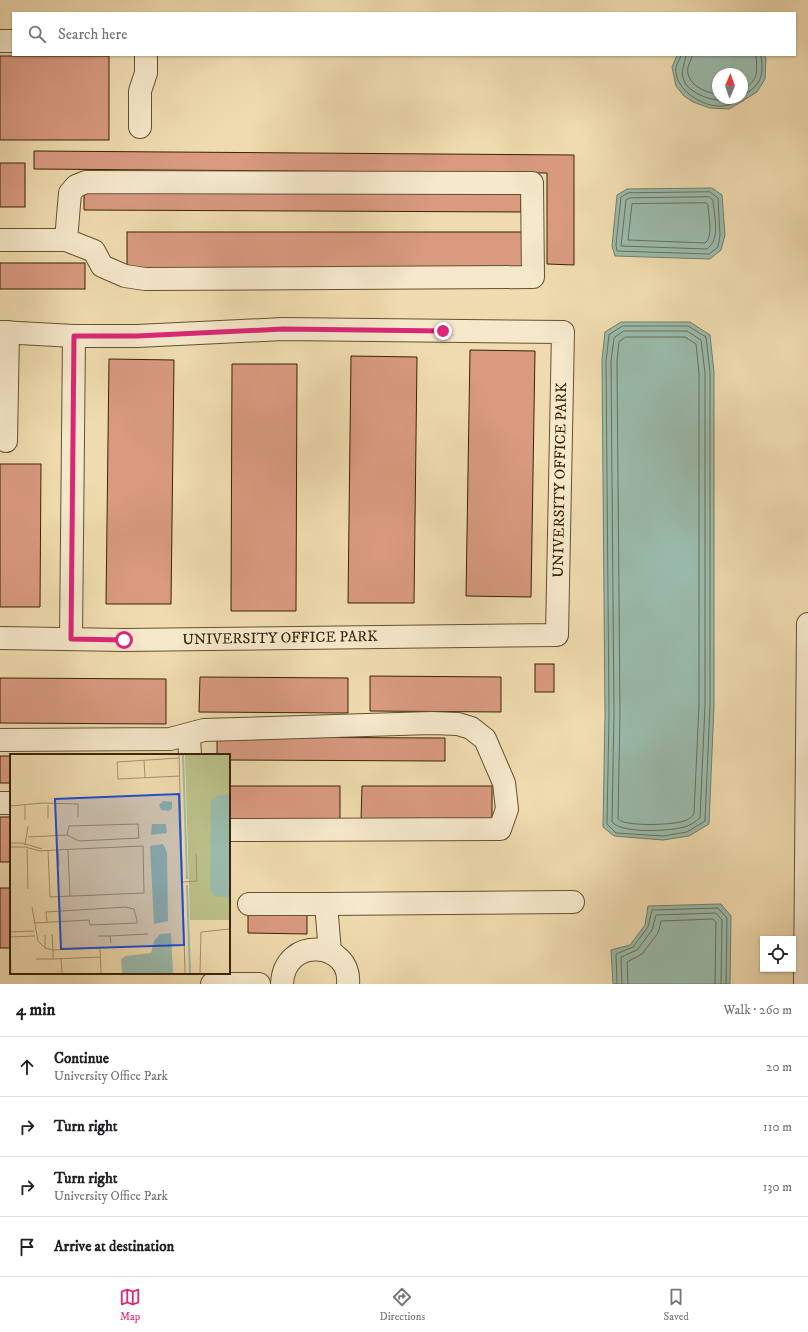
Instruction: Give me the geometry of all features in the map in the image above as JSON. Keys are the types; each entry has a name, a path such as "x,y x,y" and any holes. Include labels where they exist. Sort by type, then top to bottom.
{"street":[{"path":"0,41 12,41"},
{"path":"140,127 140,92 146,73 146,56"},
{"path":"0,240 66,240 94,251 102,266 125,276 145,279 533,277 532,183 86,182 76,186 70,193 66,240"},
{"name":"UNIVERSITY OFFICE PARK","path":"0,638 71,639 558,635 563,332 283,329 137,336 74,336 4,332"},
{"path":"4,332 6,441"},
{"path":"71,639 74,336"},
{"path":"805,984 808,624"},
{"path":"0,740 170,739 189,745 204,730 431,723 458,724 471,728 485,739 504,783 508,809 500,828 230,830"},
{"path":"249,904 573,902"},
{"path":"326,904 330,952"},
{"path":"282,984 282,976 286,966 292,958 300,952 310,949 320,949 330,952 339,959 346,968 348,984"},
{"path":"212,984 264,984"}],"water":[{"path":"677,56 765,56 766,58 765,79 757,92 748,97 748,68 712,68 712,104 737,104 729,109 710,108 693,102 684,96 676,86 672,67"},
{"path":"712,188 722,195 725,235 721,250 710,259 615,256 612,246 617,195 627,189"},
{"path":"621,322 690,322 710,335 714,372 714,705 709,824 689,836 663,840 614,836 603,827 605,714 602,360 605,332"},
{"path":"721,904 731,916 730,984 613,984 611,950 630,945 645,925 648,906"}],"building":[{"path":"0,56 109,56 109,140 0,140"},
{"path":"34,151 574,155 574,265 547,264 547,173 34,169"},
{"path":"0,163 25,163 25,207 0,207"},
{"path":"84,192 521,194 521,212 84,210"},
{"path":"127,232 522,232 522,268 127,268"},
{"path":"0,263 85,263 85,289 0,289"},
{"path":"470,350 535,351 531,597 466,596"},
{"path":"351,356 417,357 414,603 348,603"},
{"path":"109,359 174,360 171,604 106,604"},
{"path":"232,364 297,364 296,611 231,611"},
{"path":"0,464 41,464 40,607 0,607"},
{"path":"535,664 554,664 554,692 535,692"},
{"path":"370,676 501,677 501,712 370,711"},
{"path":"200,677 348,678 348,713 199,712"},
{"path":"0,678 166,679 166,724 0,723"},
{"path":"217,737 445,738 445,761 230,760 230,754 217,754"},
{"path":"0,756 10,756 10,783 0,783"},
{"path":"230,786 340,786 340,822 230,822"},
{"path":"362,786 492,786 492,821 361,821"},
{"path":"0,817 10,817 10,862 0,862"},
{"path":"0,888 10,888 10,948 0,948"},
{"path":"248,913 307,914 307,934 248,933"}],"route":[{"path":"124,640 71,639 74,336 137,336 283,329 443,331"}]}
